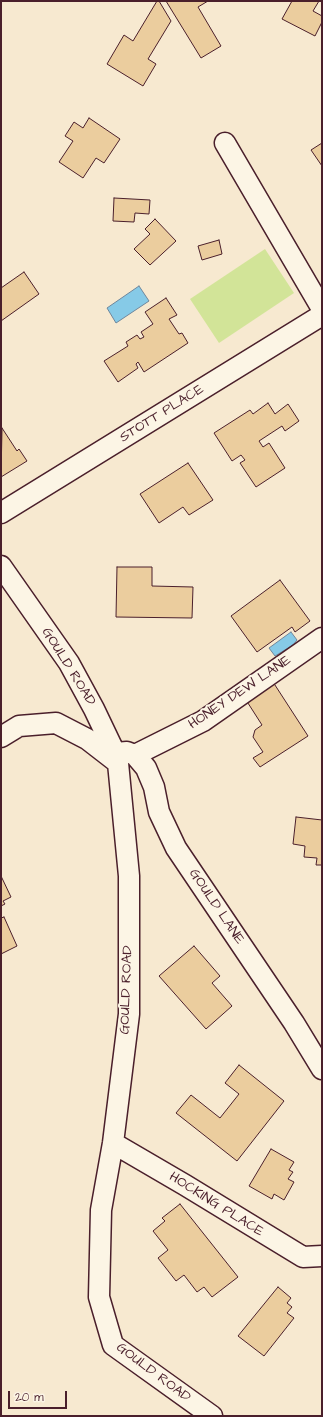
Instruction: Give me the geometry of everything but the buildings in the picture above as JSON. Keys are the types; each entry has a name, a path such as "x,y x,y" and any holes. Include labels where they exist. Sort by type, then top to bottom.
{"street":[{"path":"224,143 322,309"},
{"name":"STOTT PLACE","path":"1,513 322,315"},
{"name":"GOULD ROAD","path":"1,566 68,663 123,757 129,876 129,1014 112,1144 101,1210 99,1297 113,1345 212,1416"},
{"name":"HONEY DEW LANE","path":"123,757 203,722 322,638"},
{"path":"1,737 19,726 56,723 123,757"},
{"name":"GOULD LANE","path":"123,757 146,768 154,787 159,812 176,848 294,1023 322,1069"},
{"name":"HOCKING PLACE","path":"112,1144 185,1185 303,1257 322,1256"}],"green space":[{"path":"265,249 294,293 219,343 190,299"}],"water":[{"path":"139,286 149,301 116,323 107,308"},
{"path":"291,632 297,640 293,645 275,656 269,648"}]}
